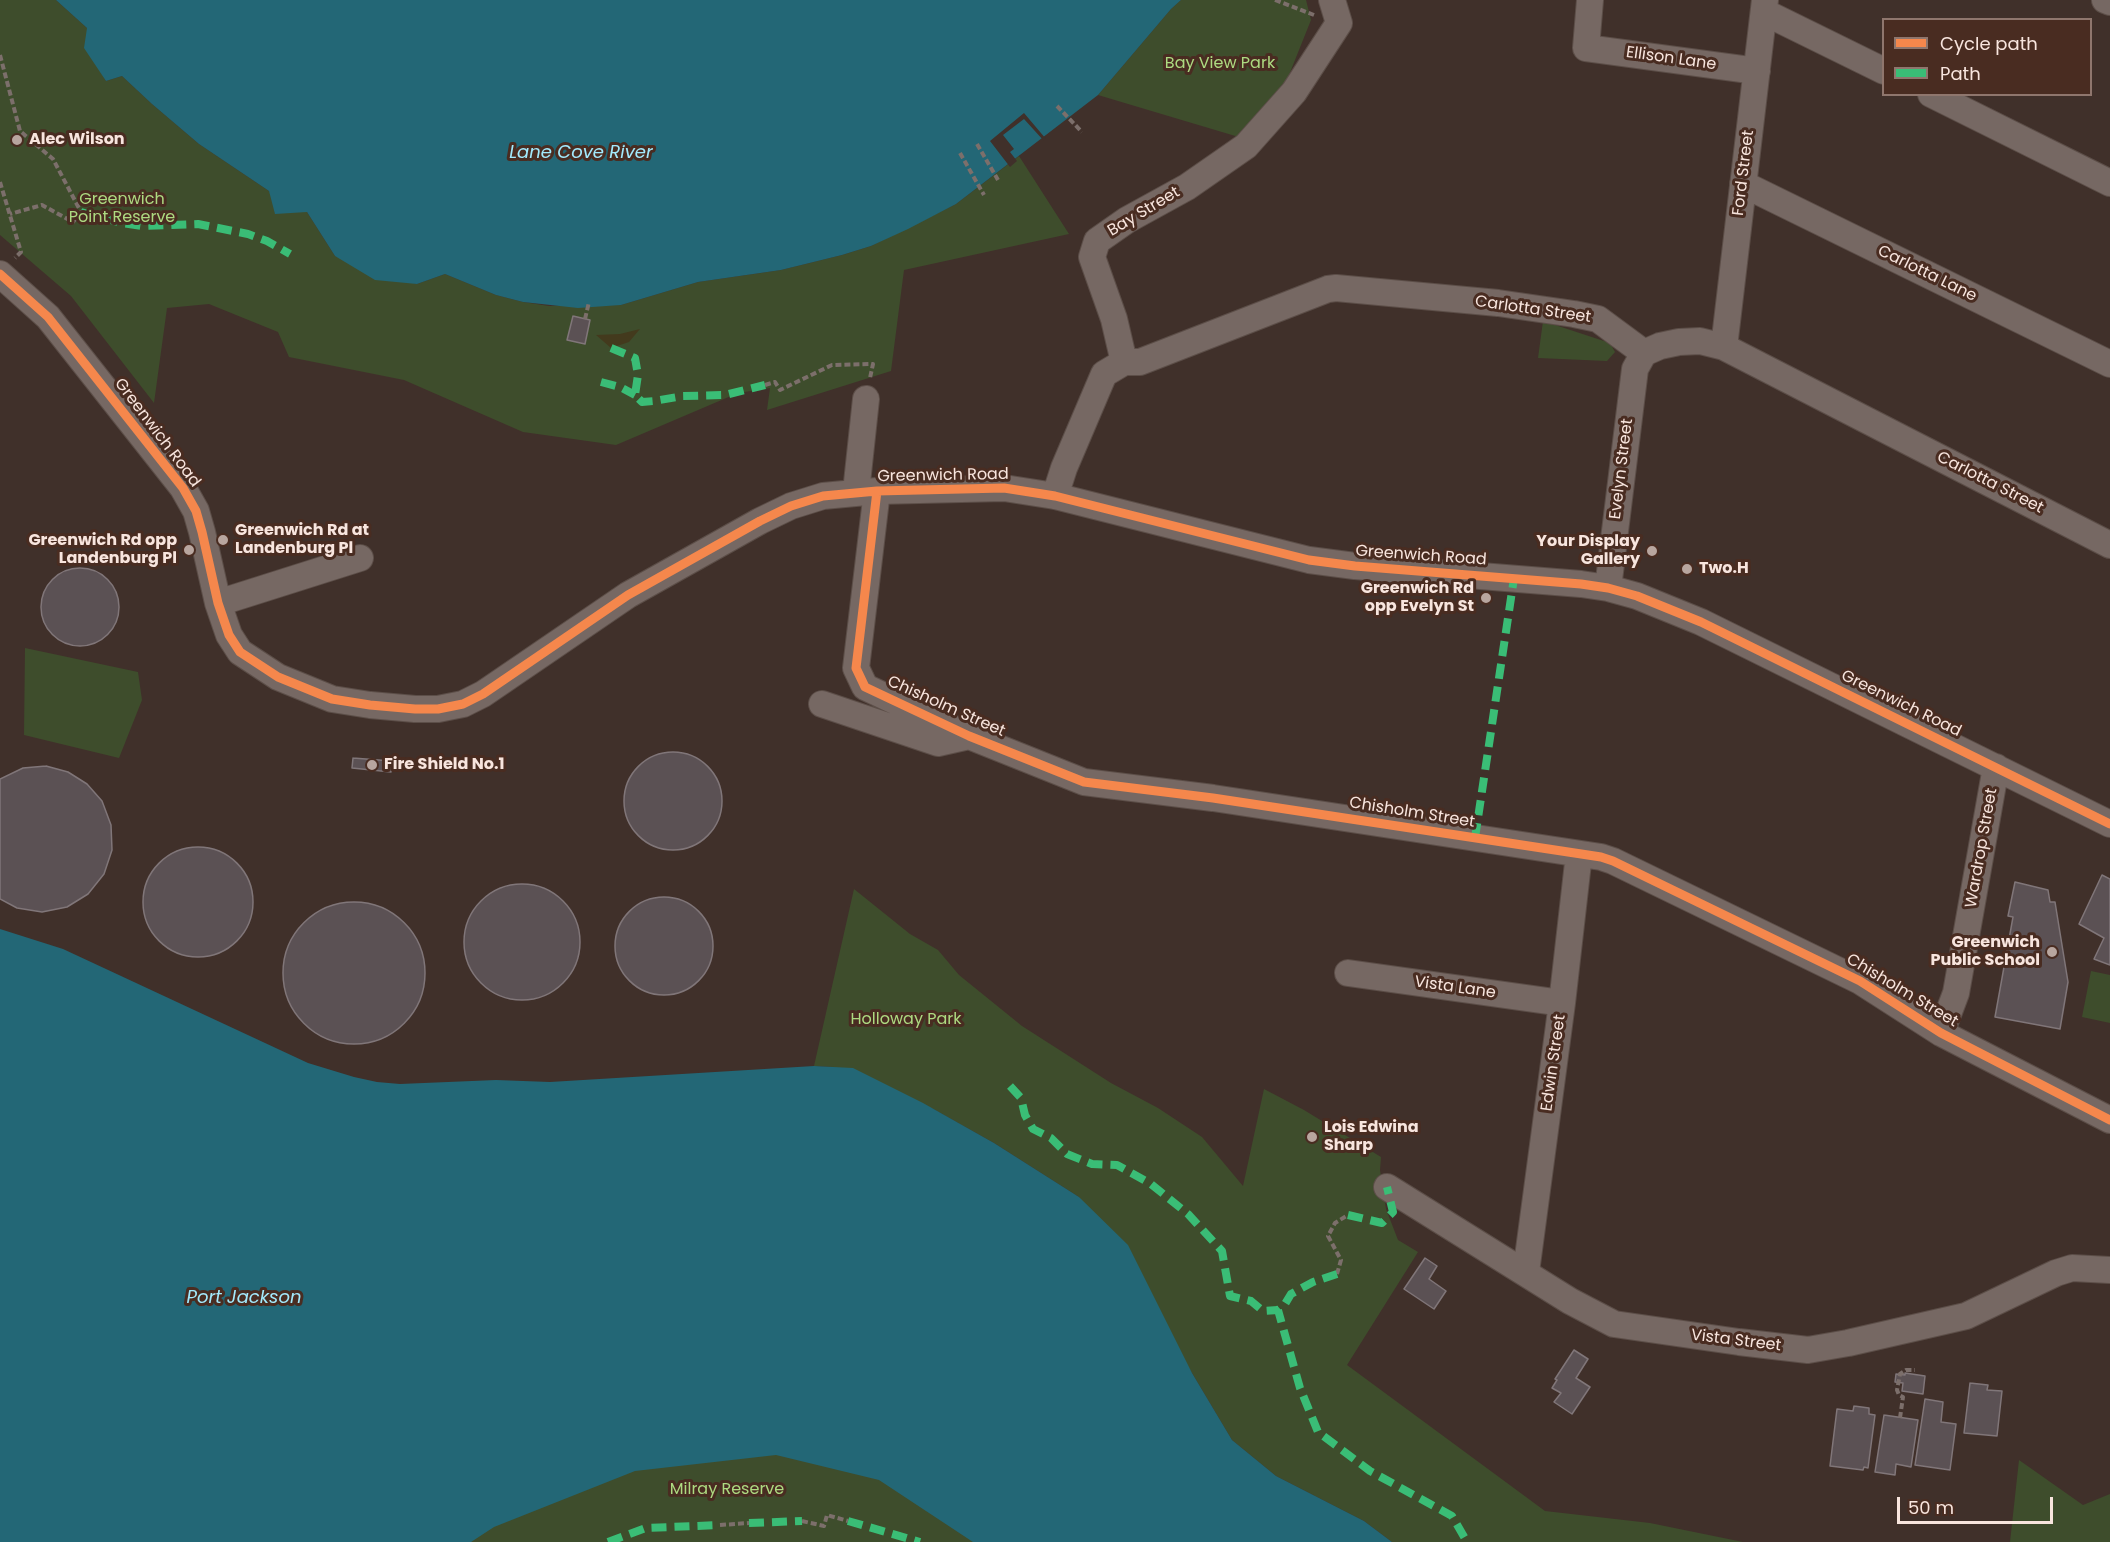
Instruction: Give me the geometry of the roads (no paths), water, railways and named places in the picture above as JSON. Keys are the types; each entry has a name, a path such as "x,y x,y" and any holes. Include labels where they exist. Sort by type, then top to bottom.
{"street":[{"name":"Ellison Lane","path":"1590,0 1586,48 1757,71"},
{"path":"2105,0 2110,2"},
{"path":"1764,6 1882,70"},
{"name":"Ford Street","path":"1724,347 1764,6"},
{"name":"Bay Street","path":"1124,362 1114,319 1092,257 1096,241 1127,220 1187,187 1246,147 1294,92 1336,12"},
{"path":"1934,96 2110,183"},
{"name":"Carlotta Lane","path":"1743,184 2110,364"},
{"name":"Greenwich Road","path":"8,266 183,488 196,511 218,603 229,635 240,652 278,677 332,699 370,705 438,709 463,704 483,694 628,595 791,506 823,496 867,492 1004,488 1055,496 1320,562 1608,588 1665,606 1701,622 2110,824"},
{"name":"Carlotta Street","path":"1124,362 1140,362 1336,288 1498,303 1574,314 1598,319 1644,353 1660,346 1700,341 1724,347 2110,545"},
{"name":"Evelyn Street","path":"1608,588 1635,369 1644,353"},
{"path":"1055,496 1064,468 1104,374 1124,362"},
{"name":"Chisholm Street","path":"866,399 867,492 856,668 865,687 969,736 1084,783 1213,798 1601,857 1613,861 1850,976 1941,1033 2110,1120"},
{"path":"218,603 360,558"},
{"path":"822,704 938,743 969,736"},
{"name":"Wardrop Street","path":"1941,1033 1956,993 1996,767"},
{"name":"Edwin Street","path":"1526,1272 1562,1003 1579,854"},
{"name":"Vista Lane","path":"1348,973 1562,1003"},
{"name":"Vista Street","path":"1387,1186 1570,1301 1614,1324 1808,1350 1910,1330 1965,1316 2056,1273 2072,1268 2110,1270"}],"water":[{"name":"Lane Cove River","path":"56,0 1181,0 1098,95 956,204 908,229 871,246 781,270 698,282 621,305 578,308 523,302 496,295 445,274 417,284 375,280 335,256 307,212 275,214 269,191 199,144 122,76 106,81 84,48 87,28"},
{"name":"Port Jackson","path":"0,929 63,949 308,1063 377,1082 400,1084 496,1080 550,1082 814,1066 853,1068 923,1103 994,1143 1079,1197 1128,1245 1192,1373 1232,1440 1276,1476 1364,1521 1392,1542 973,1542 879,1480 776,1455 635,1471 494,1527 471,1542 0,1542"}],"place":[{"name":"Alec Wilson","path":"17,140"},
{"name":"Greenwich Rd at Landenburg Pl","path":"223,540"},
{"name":"Greenwich Rd opp Landenburg Pl","path":"189,550"},
{"name":"Your Display Gallery","path":"1652,551"},
{"name":"Two.H","path":"1687,569"},
{"name":"Greenwich Rd opp Evelyn St","path":"1486,598"},
{"name":"Fire Shield No.1","path":"372,765"},
{"name":"Greenwich Public School","path":"2052,952"},
{"name":"Lois Edwina Sharp","path":"1312,1137"}],"park label":[{"name":"Bay View Park","path":"1220,64"},
{"name":"Greenwich Point Reserve","path":"122,209"},
{"name":"Holloway Park","path":"906,1020"},
{"name":"Milray Reserve","path":"727,1490"}]}
